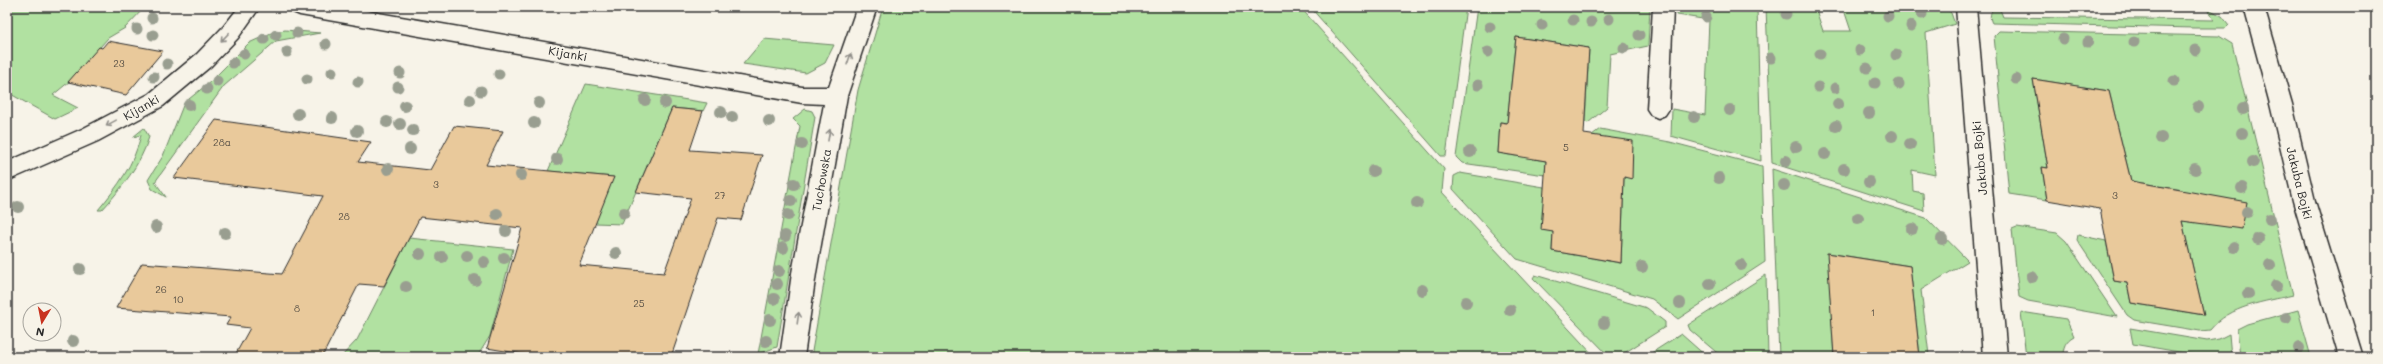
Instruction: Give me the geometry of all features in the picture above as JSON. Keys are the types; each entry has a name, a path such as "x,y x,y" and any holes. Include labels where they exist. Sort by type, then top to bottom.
{"street":[{"name":"Kijanki","path":"7,172 90,135 156,100 204,60 230,32 250,7"},
{"name":"Kijanki","path":"300,7 802,95 836,96"},
{"name":"Tuchowska","path":"792,357 804,273 836,96 867,7"},
{"path":"1658,109 1663,7"},
{"name":"Jakuba Bojki","path":"1966,7 1995,357"},
{"name":"Jakuba Bojki","path":"2254,7 2304,201 2351,357"}],"green space":[{"path":"11,7 145,7 125,28 108,38 70,81 53,95 78,108 55,119 7,92 7,14"},
{"path":"883,7 1300,7 1444,169 1442,192 1595,357 811,357 858,90"},
{"path":"1310,7 1466,7 1446,156 1441,156"},
{"path":"1477,7 1650,7 1648,46 1610,54 1607,107 1588,123 1585,122 1589,48 1516,37 1507,123 1500,122 1498,153 1546,161 1545,175 1462,163 1456,157"},
{"path":"1677,7 1757,7 1761,161 1671,136 1672,109 1705,115 1709,20 1677,15"},
{"path":"1766,7 1815,7 1823,31 1851,31 1843,7 1945,7 1951,13 1955,24 1926,33 1935,175 1912,170 1913,191 1923,193 1924,211 1772,163"},
{"path":"1995,7 1999,7 2003,17 2214,20 2207,8 2222,16 2229,25 2226,28 2194,28 1992,23 1990,15"},
{"path":"285,30 320,33 276,41 224,86 155,182 166,197 152,189 148,180 163,156 184,103 210,82 249,43 271,33"},
{"path":"1999,31 2219,36 2232,44 2293,295 2248,306 2238,310 2227,315 2210,330 2200,331 2134,320 2127,315 2077,240 2078,235 2106,241 2114,281 2127,283 2131,303 2204,315 2182,221 2190,220 2183,190 2131,181 2109,91 2033,79 2048,168 2042,168 2047,200 2009,194 1994,36"},
{"path":"764,39 834,45 825,63 806,73 743,64"},
{"path":"586,84 707,103 703,111 672,108 622,224 595,223 613,177 548,171"},
{"path":"805,109 812,111 815,117 777,347 758,354 800,126 793,119"},
{"path":"144,128 149,137 136,166 109,202 102,210 98,210 119,184 130,166 141,135 133,137"},
{"path":"1600,129 1670,142 1762,166 1765,262 1678,319 1652,299 1517,259 1453,189 1454,176 1460,173 1544,187 1553,232 1552,251 1621,263 1624,177 1592,135"},
{"path":"1772,169 1926,218 1968,261 1921,290 1929,355 1920,357 1910,266 1828,253 1834,357 1779,357"},
{"path":"2017,227 2057,233 2066,241 2117,317 2028,301 2019,297 2012,229"},
{"path":"409,238 513,249 490,336 477,357 341,357 357,340"},
{"path":"1535,275 1647,308 1665,322 1665,327 1618,357 1610,357 1533,278"},
{"path":"1766,275 1768,357 1722,357 1690,330 1688,325"},
{"path":"2298,310 2311,357 2240,357 2237,329 2247,324"},
{"path":"2021,312 2066,319 2074,336 2068,340 2065,345 2063,357 2026,357"},
{"path":"2130,328 2207,341 2219,339 2229,334 2231,357 2208,357 2133,344"},
{"path":"1681,334 1707,357 1645,357"}],"building":[{"path":"1516,37 1589,48 1584,134 1633,141 1632,179 1624,177 1621,263 1552,251 1553,232 1541,230 1546,161 1498,153 1500,122 1507,123"},
{"path":"108,41 163,51 126,95 68,82 99,47 102,48"},
{"path":"2033,79 2109,91 2131,181 2247,202 2242,229 2182,221 2204,315 2131,303 2127,283 2114,281 2100,209 2047,200 2042,167 2048,168"},
{"path":"672,108 703,111 690,150 762,155 741,220 718,218 671,357 541,357 487,348 522,228 420,217 384,286 359,284 322,357 234,357 250,328 226,325 231,317 116,308 142,263 282,274 323,196 174,178 216,120 371,142 358,162 430,170 454,126 503,131 486,165 614,177 579,265 664,273 691,198 636,192"},
{"path":"1827,253 1910,266 1920,357 1834,357"}]}
